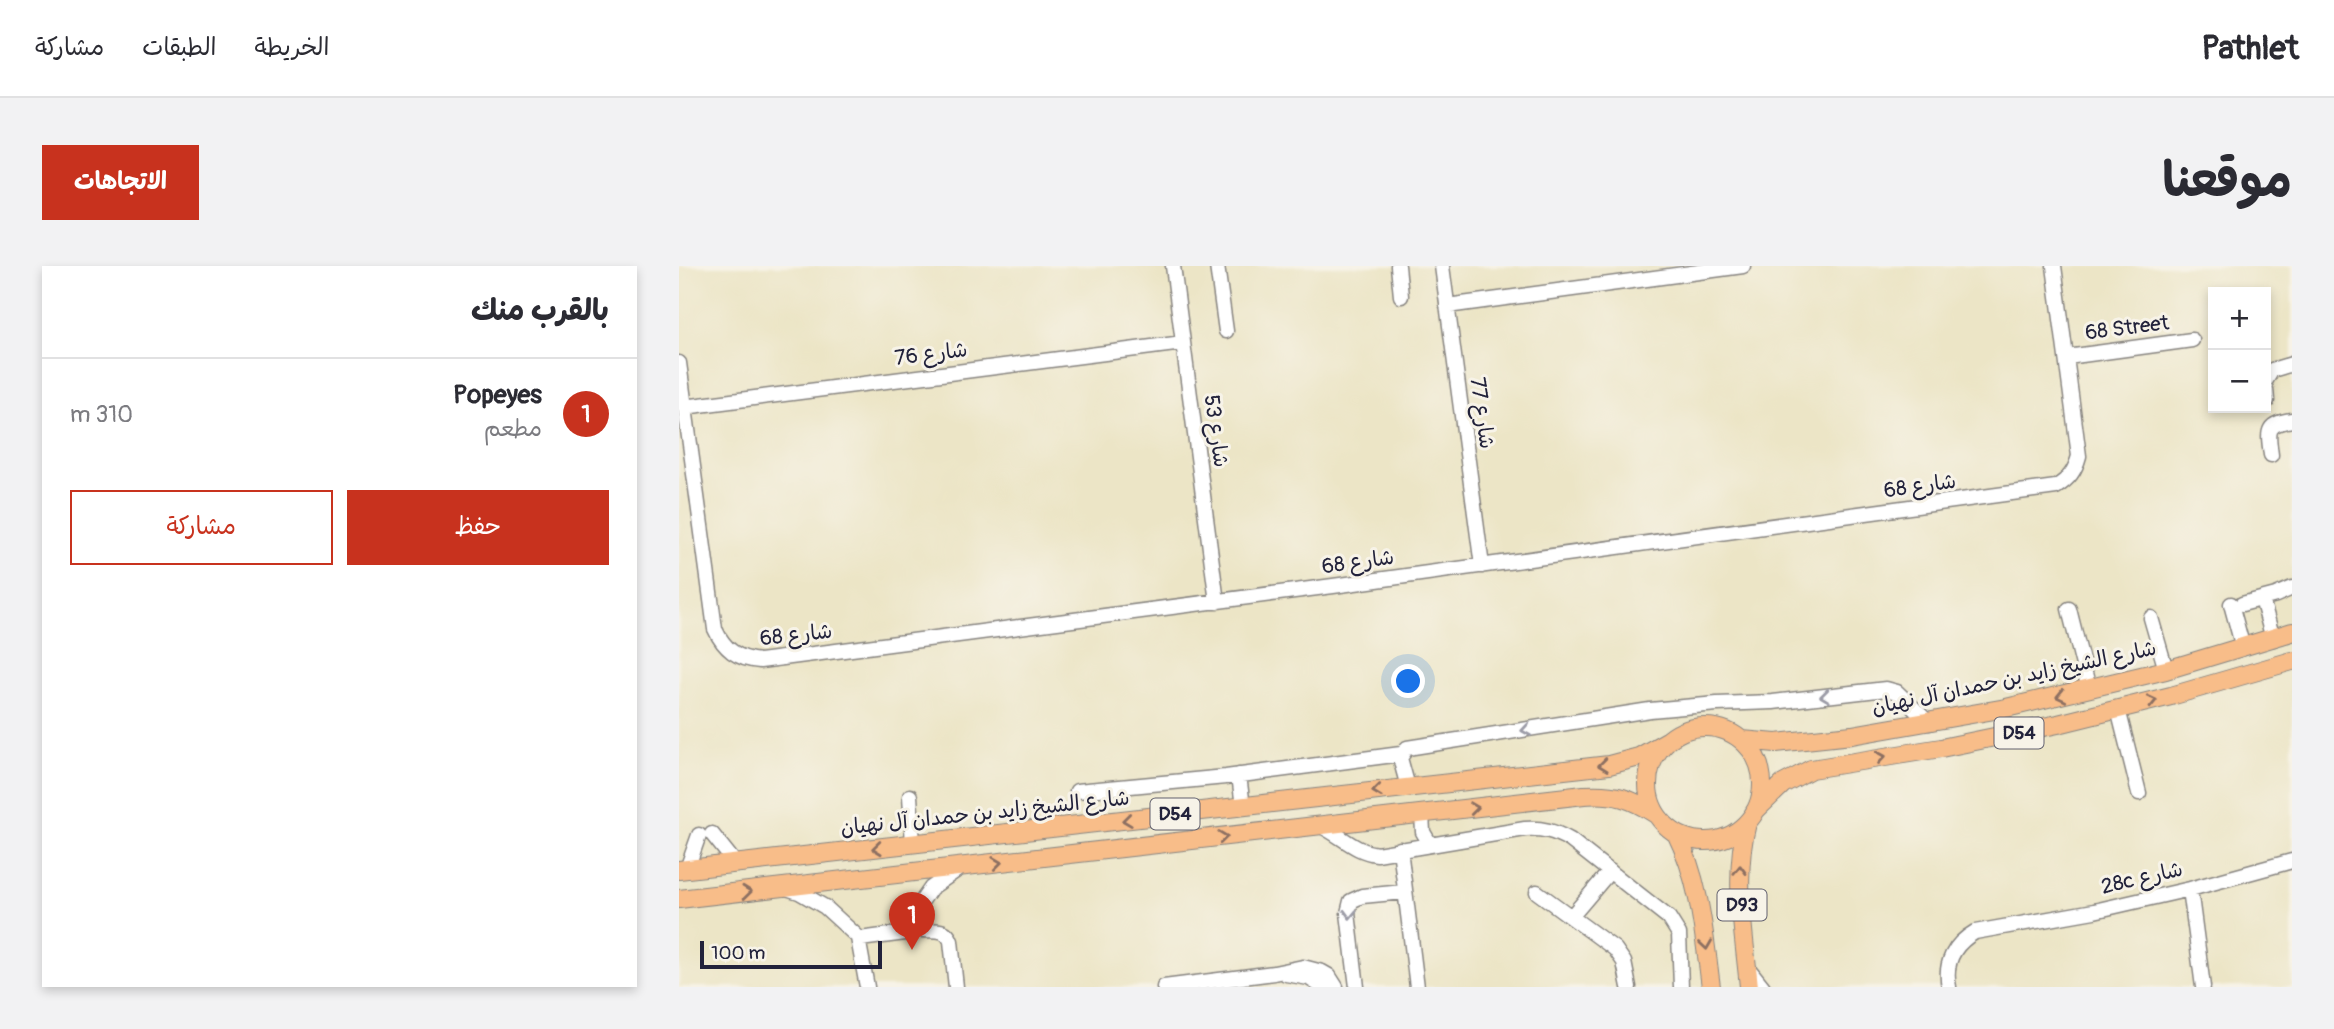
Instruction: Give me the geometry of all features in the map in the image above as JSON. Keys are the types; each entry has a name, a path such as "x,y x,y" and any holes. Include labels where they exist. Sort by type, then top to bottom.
{"main road":[{"name":"شارع الشيخ زايد بن حمدان آل نهيان","path":"1742,740 1787,743 1852,736 1929,723 2166,670 2292,632"},
{"name":"D54","path":"1751,817 1783,784 1811,769 2002,736 2171,696 2292,661"},
{"path":"1696,727 1728,731 1742,740 1754,755 1761,773 1762,792 1751,817 1735,833 1721,839 1698,840 1676,833 1657,815 1650,796 1649,776 1654,757 1667,741 1680,732 1696,727"},
{"name":"شارع الشيخ زايد بن حمدان آل نهيان","path":"683,870 1619,763 1639,757 1667,741"},
{"name":"D54","path":"679,900 1604,794 1625,797 1657,815"},
{"name":"D93","path":"1749,987 1739,879 1741,851 1751,817"},
{"name":"D93","path":"1676,833 1697,885 1711,987"}],"street":[{"name":"شارع 53","path":"1173,266 1217,602"},
{"path":"1217,266 1226,331"},
{"path":"1398,266 1401,296"},
{"name":"شارع 77","path":"1442,266 1482,566"},
{"path":"1447,306 1744,266"},
{"name":"شارع 68","path":"679,363 715,629 721,641 739,657 760,661 1217,602 2056,487 2067,480 2075,469 2079,456 2055,266"},
{"name":"68 Street","path":"2067,357 2192,340"},
{"name":"شارع 76","path":"684,407 1183,343"},
{"path":"2271,372 2277,366 2292,364"},
{"path":"2271,455 2271,426 2292,420"},
{"path":"2243,648 2237,604 2262,599 2292,588"},
{"path":"2262,599 2273,639"},
{"path":"2069,609 2089,689"},
{"path":"2151,618 2166,670"},
{"path":"1077,791 1239,775 1401,754 1412,747 1650,710 1773,702 1886,689 1897,692 1929,723"},
{"path":"2117,709 2139,793"},
{"path":"1401,754 1408,787"},
{"path":"1239,775 1243,807"},
{"path":"910,796 913,844"},
{"path":"1422,814 1423,832 1430,844"},
{"path":"1321,826 1362,852 1377,854 1545,828 1570,840 1669,918 1680,944 1681,987"},
{"path":"683,870 706,834 736,864"},
{"path":"1400,849 1417,987"},
{"name":"28c شارع","path":"1951,987 1958,952 2000,929 2190,889 2292,861"},
{"path":"785,887 806,895 825,907 858,938 867,940 905,933 916,908 931,888 962,867"},
{"path":"1571,917 1610,871"},
{"path":"2190,889 2203,987"},
{"path":"1357,987 1348,913 1351,901 1362,896 1404,892"},
{"path":"1538,892 1619,952 1629,987"},
{"path":"911,921 918,930 941,930 948,934 956,987"},
{"path":"858,938 867,987"},
{"path":"1164,987 1309,967 1329,976 1336,987"},
{"path":"1748,968 1763,987"},
{"path":"1274,973 1302,976 1323,987"}],"place":[{"name":"Popeyes","path":"912,950"}]}
